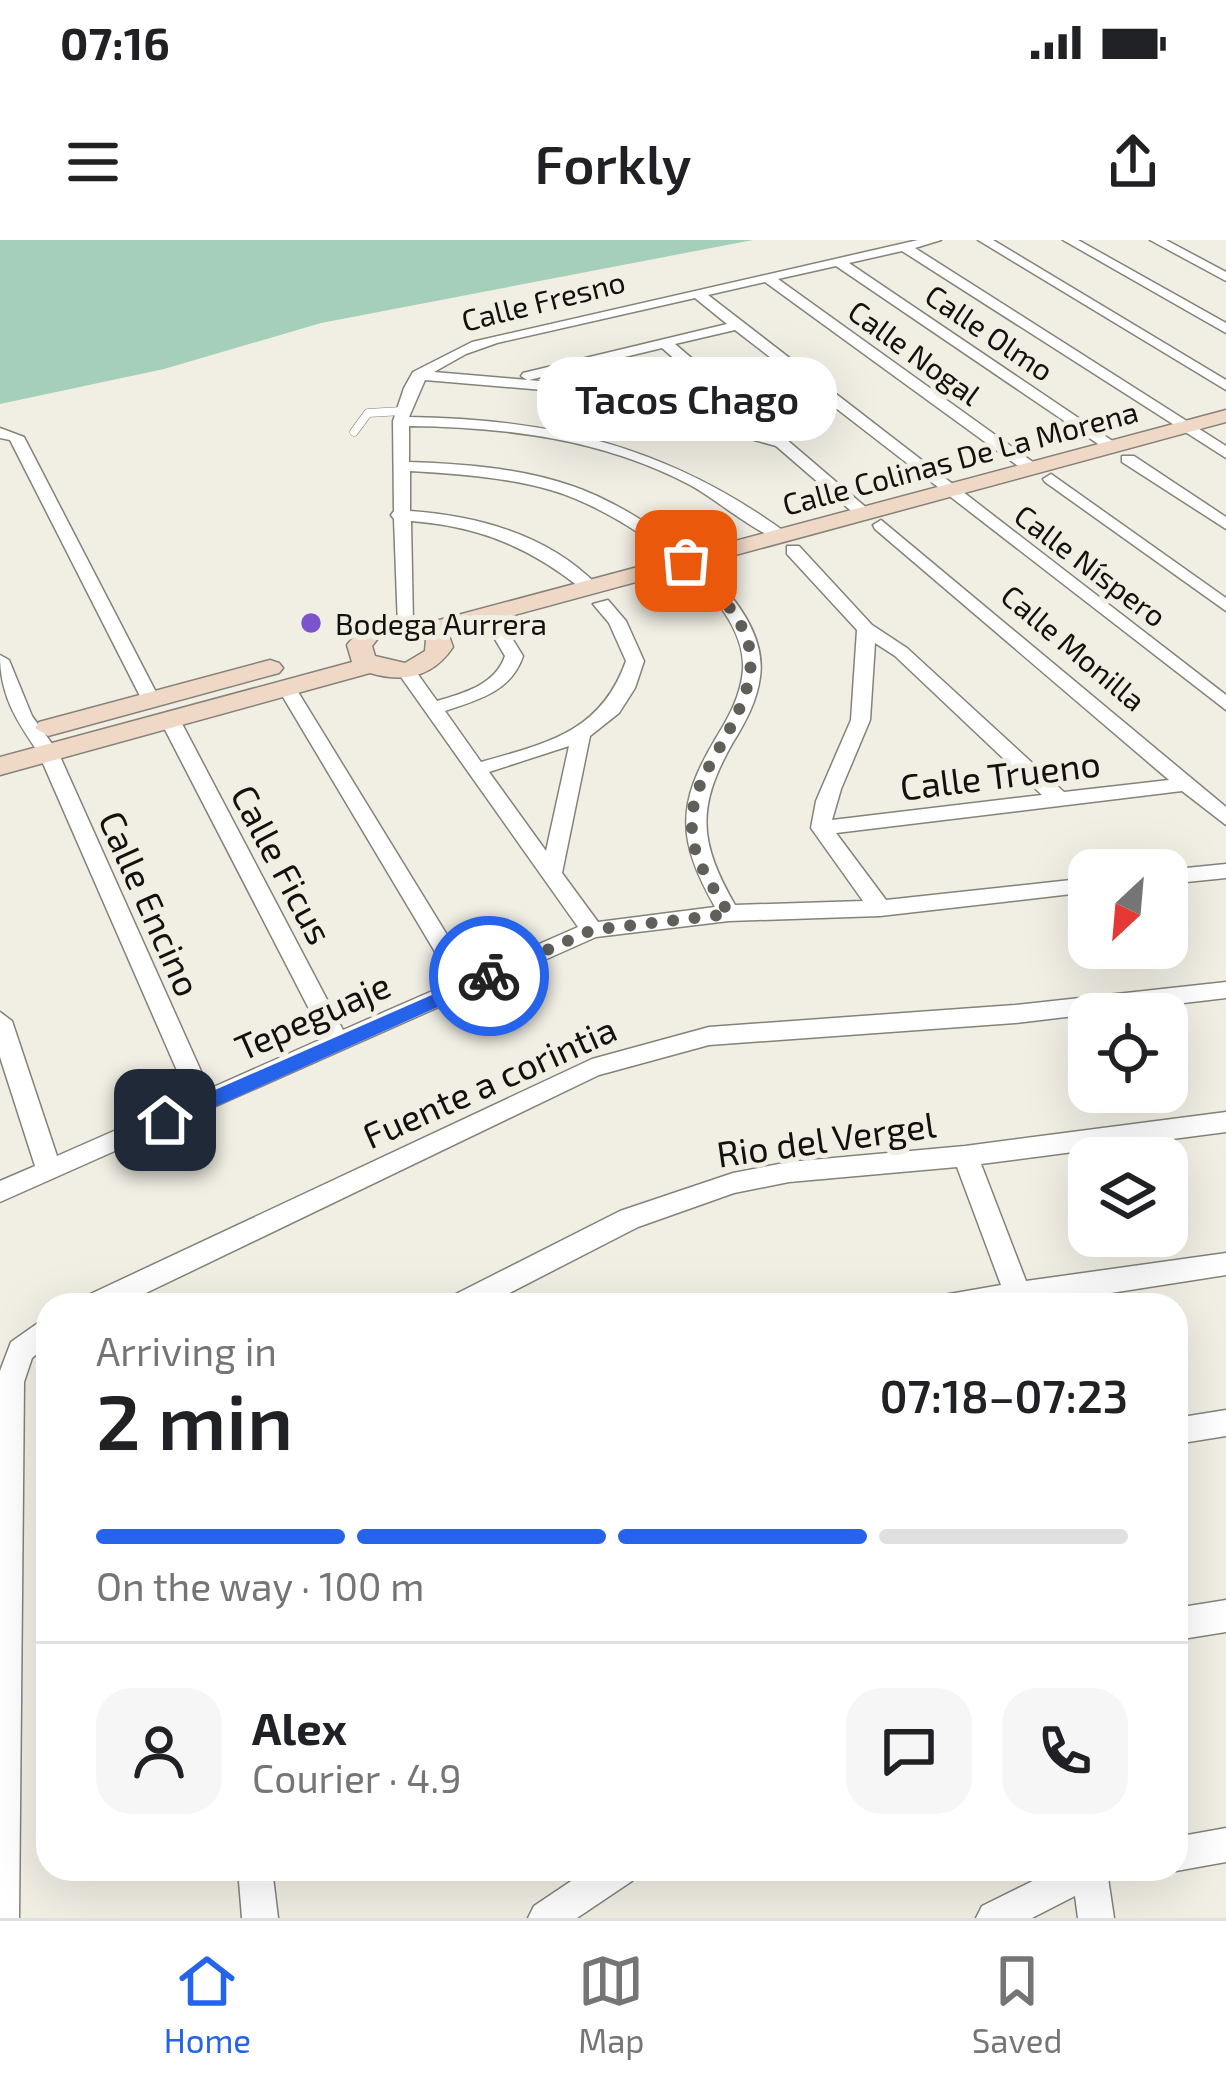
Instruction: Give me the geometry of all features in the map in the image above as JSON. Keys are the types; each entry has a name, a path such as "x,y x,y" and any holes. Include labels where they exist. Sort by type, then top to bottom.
{"street":[{"name":"Calle Fresno","path":"418,375 449,356 493,340 934,240"},
{"path":"984,240 1226,386"},
{"path":"1069,240 1226,328"},
{"path":"1156,240 1226,277"},
{"path":"904,247 1205,433 1226,453"},
{"name":"Calle Olmo","path":"838,262 1226,524"},
{"name":"Calle Nogal","path":"768,278 1226,606"},
{"name":"Calle Níspero","path":"696,293 1226,704"},
{"path":"514,380 738,325"},
{"name":"Calle Monilla","path":"664,342 1226,818"},
{"path":"404,623 401,416 418,375 514,380 634,400 777,442"},
{"path":"401,416 499,424 622,448 709,486 786,543 866,629 901,652 1061,801"},
{"name":"Calle Colinas De La Morena","path":"436,639 1041,473 1205,433 1226,416"},
{"name":"Calle Ficus","path":"0,433 16,436 338,1042"},
{"path":"403,466 496,472 564,488 643,524 736,613 753,665 740,715 693,802 692,832 699,862 729,914"},
{"path":"399,515 454,520 514,535 559,560 617,621 635,661 614,706 581,737 475,770"},
{"name":"Calle Colinas De La Morena","path":"436,639 499,631 596,595"},
{"path":"364,655 370,632 404,623 436,639 434,659 406,670"},
{"path":"866,629 864,709 825,794 821,828 880,908"},
{"path":"433,710 487,688 510,670 514,656 499,631"},
{"path":"159,708 286,687 364,655"},
{"path":"0,766 41,742 364,655 406,670 592,930"},
{"name":"Calle Encino","path":"0,660 203,1103"},
{"path":"286,687 467,987"},
{"path":"552,872 581,737"},
{"path":"0,742 41,742"},
{"name":"Calle Trueno","path":"821,828 1187,784"},
{"path":"1188,875 1226,871"},
{"name":"Tepeguaje","path":"0,1192 592,930 729,914 880,908 1068,888"},
{"name":"Fuente a corintia","path":"119,1293 592,1069 677,1041 1016,1014 1226,990"},
{"path":"0,1021 49,1171"},
{"name":"Rio del Vergel","path":"483,1293 584,1240 683,1197 789,1172 965,1156 1226,1122"},
{"path":"965,1156 1018,1293"},
{"path":"1050,1293 1226,1264"},
{"path":"1,1918 3,1515 10,1382 21,1352 36,1339"},
{"path":"1188,1428 1226,1423"},
{"path":"1188,1622 1226,1616"},
{"path":"1188,1852 1226,1845"},
{"path":"256,1881 260,1918"},
{"path":"546,1918 602,1881"},
{"path":"994,1918 1067,1881"},
{"path":"1092,1881 1096,1918"}],"lane":[{"path":"354,432 368,413 401,416"}],"green space":[{"path":"0,240 753,240 321,323 164,369 0,404"}],"way so far":[{"path":"489,976 592,930 729,914 699,862 692,832 693,802 740,715 753,665 736,613 686,561"}],"place":[{"name":"Tacos Chago","path":"686,561"},
{"name":"Bodega Aurrera","path":"311,623"}],"route":[{"path":"165,1120 489,976"}]}
